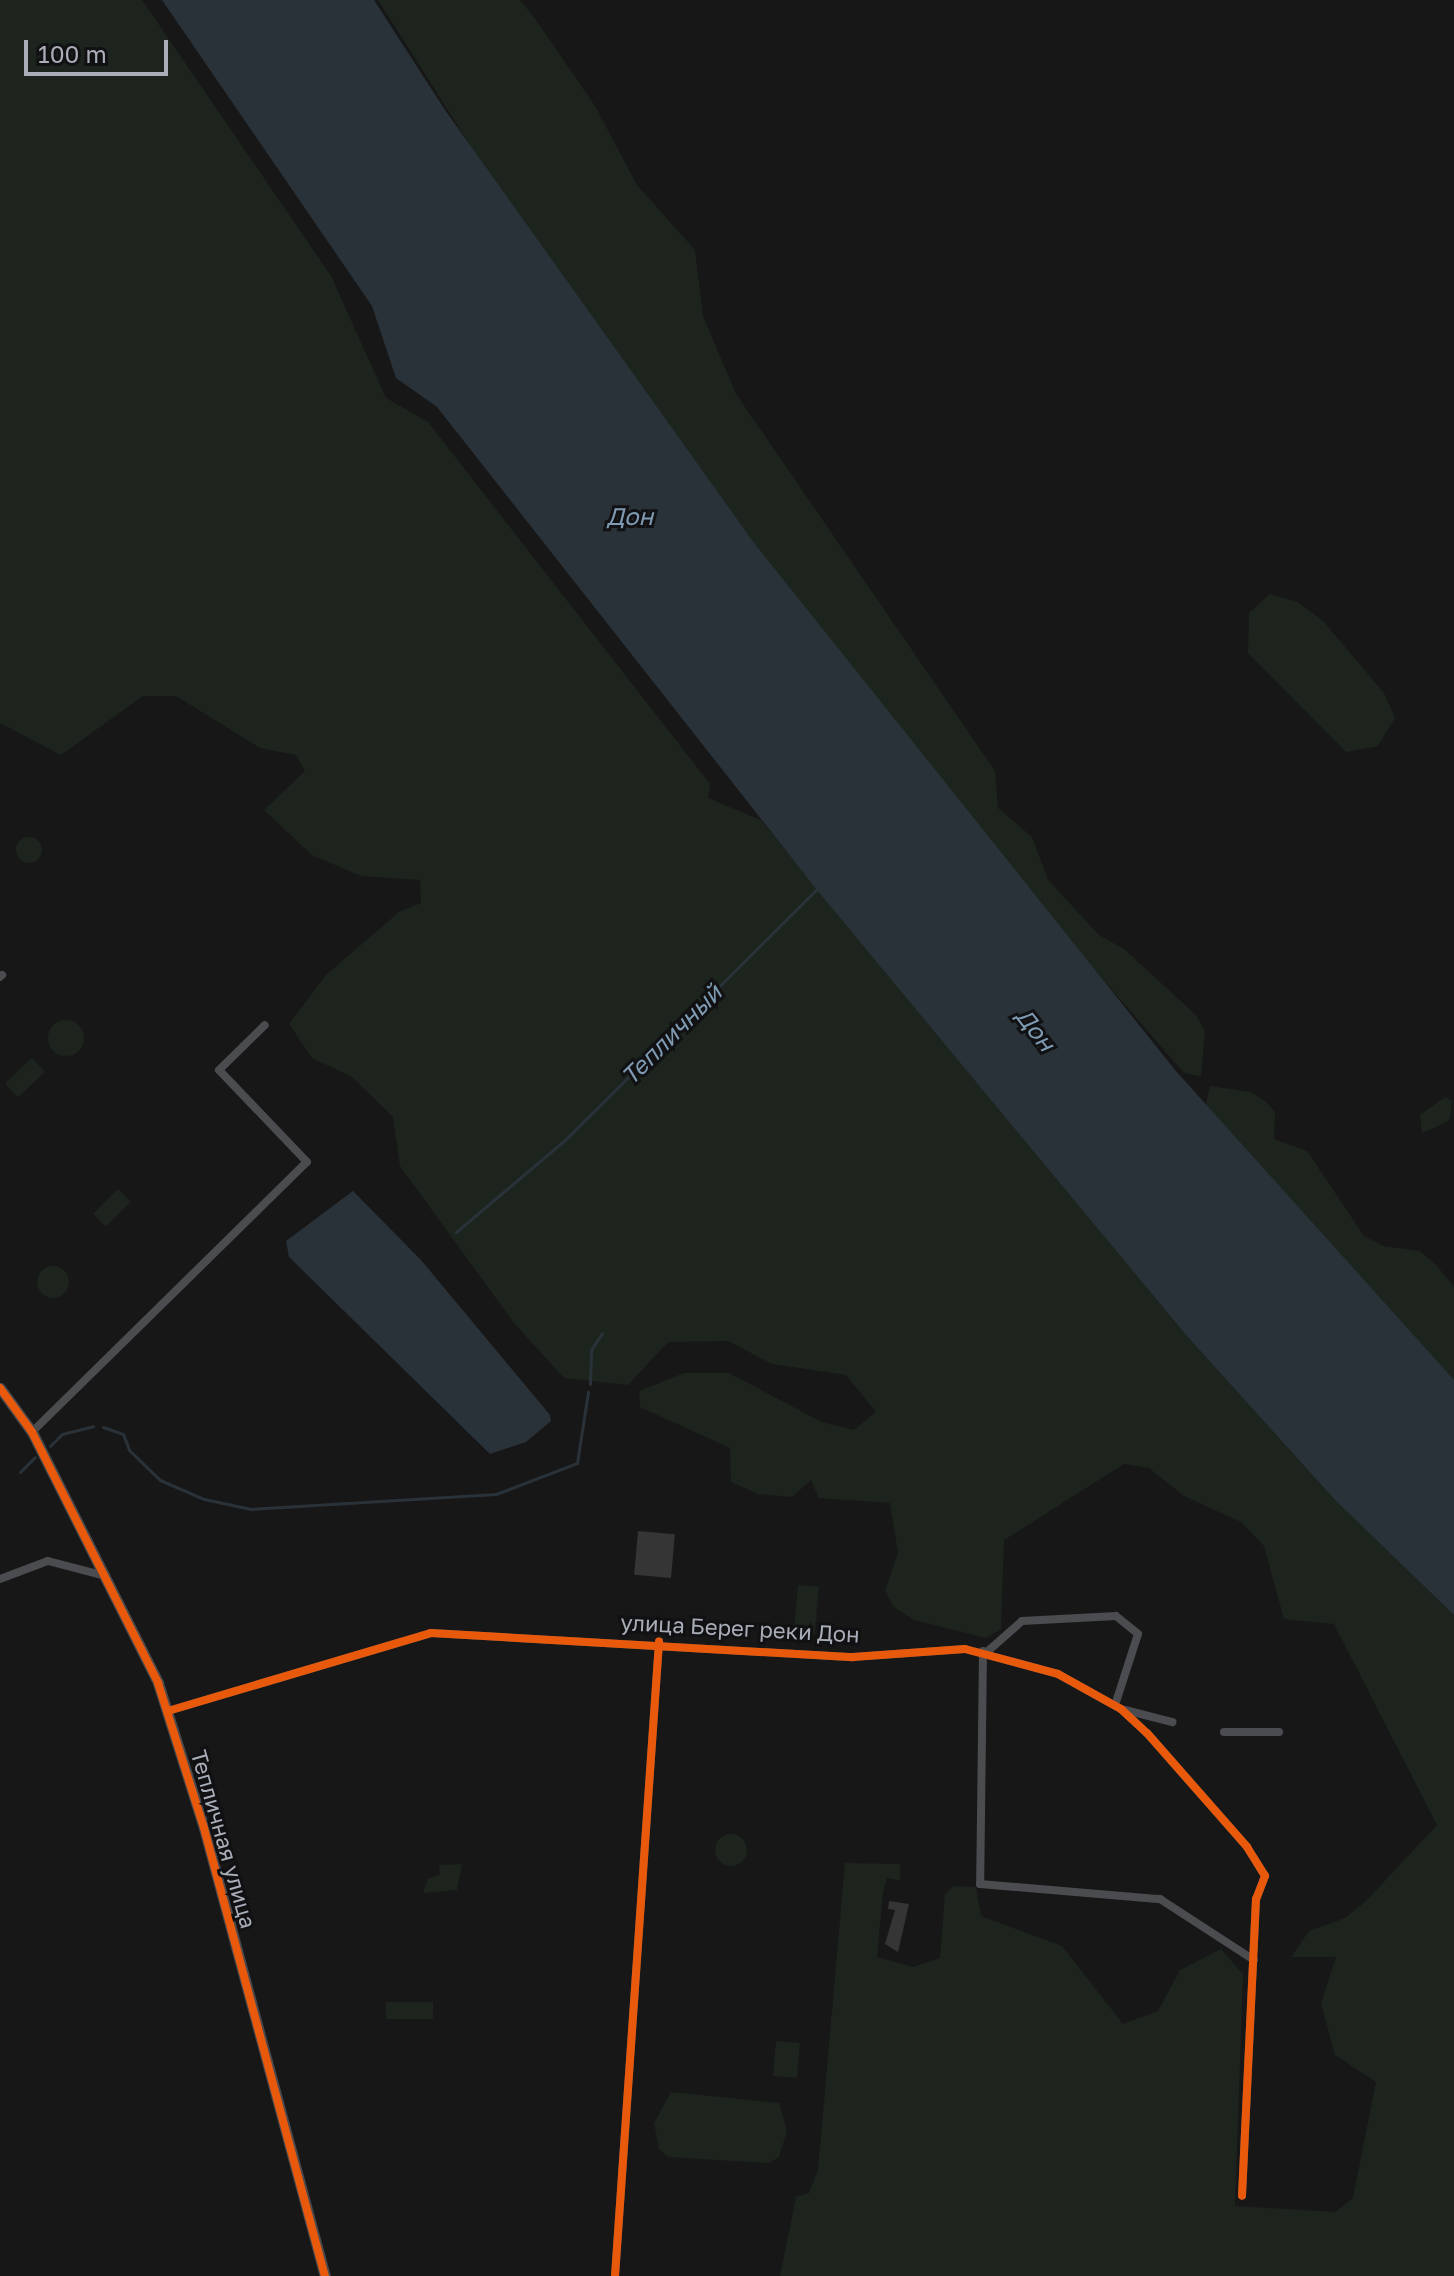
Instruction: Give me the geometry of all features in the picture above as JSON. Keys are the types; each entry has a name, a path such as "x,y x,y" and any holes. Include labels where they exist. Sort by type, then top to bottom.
{"street":[{"path":"32,1432 307,1162 219,1070 265,1025"},
{"name":"Тепличная улица","path":"0,1388 32,1432 106,1576 168,1711 325,2276"},
{"path":"0,1579 48,1561 106,1576"},
{"path":"1172,1722 1118,1707 1138,1634 1116,1616 1022,1621 986,1651 980,1884 1160,1899 1254,1960"},
{"name":"улица Берег реки Дон","path":"168,1711 431,1633 659,1642 853,1657 986,1651 1058,1674 1118,1707 1247,1847 1265,1876 1256,1899 1242,2196"},
{"path":"615,2276 659,1642"},
{"path":"1224,1732 1279,1732"}],"shaded area":[{"path":"0,0 142,0 331,276 386,398 428,422 710,784 708,798 761,820 1186,1335 1336,1501 1454,1615 1454,2276 780,2276 796,2197 809,2193 818,2170 845,1863 900,1864 900,1880 887,1878 883,1892 877,1957 913,1967 940,1958 945,1894 954,1886 976,1887 981,1916 1062,1946 1123,2024 1158,2011 1180,1970 1221,1949 1243,1974 1235,2206 1335,2212 1353,2198 1376,2082 1335,2055 1321,2003 1336,1957 1291,1957 1309,1931 1345,1918 1366,1901 1437,1825 1334,1624 1284,1619 1264,1546 1241,1522 1184,1496 1149,1468 1124,1464 1004,1540 1001,1629 986,1638 914,1620 894,1607 885,1591 898,1553 890,1503 819,1498 811,1480 792,1497 758,1494 731,1482 730,1448 640,1407 639,1391 684,1373 729,1373 822,1422 854,1430 876,1412 846,1375 772,1364 728,1341 668,1342 628,1385 564,1378 514,1323 400,1166 393,1117 352,1077 312,1058 289,1024 326,975 399,912 421,903 420,880 361,876 312,855 264,810 305,771 296,755 260,748 176,696 143,696 61,755 0,723"},
{"path":"378,0 520,0 536,20 595,106 637,185 695,250 703,316 736,394 995,771 998,808 1032,837 1048,880 1099,935 1124,949 1196,1015 1205,1031 1201,1076 1184,1073 1040,907 739,527 515,216"},
{"path":"1270,594 1298,602 1324,622 1384,693 1395,718 1378,746 1346,752 1248,653 1249,613"},
{"path":"29,837 39,840 42,850 39,860 29,863 19,860 16,850 19,840"},
{"path":"66,1020 79,1025 84,1038 79,1051 66,1056 53,1051 48,1038 53,1025"},
{"path":"32,1058 45,1072 18,1097 5,1083"},
{"path":"1210,1086 1251,1092 1266,1102 1275,1112 1274,1139 1307,1151 1364,1236 1383,1246 1420,1251 1454,1287 1454,1388 1205,1108"},
{"path":"1445,1097 1452,1101 1449,1121 1422,1133 1420,1115"},
{"path":"118,1189 131,1202 106,1226 93,1214"},
{"path":"53,1266 64,1271 69,1282 64,1293 53,1298 42,1293 37,1282 42,1271"},
{"path":"798,1585 819,1587 815,1635 794,1633"},
{"path":"731,1834 742,1839 747,1850 742,1861 731,1866 720,1861 715,1850 720,1839"},
{"path":"462,1864 457,1890 423,1893 428,1879 440,1874 439,1865"},
{"path":"386,2002 433,2002 433,2019 386,2019"},
{"path":"776,2041 800,2043 797,2078 773,2076"},
{"path":"671,2092 779,2103 787,2131 779,2157 769,2163 668,2157 659,2149 654,2123"}],"water":[{"name":"Дон","path":"162,0 374,0 445,110 754,543 1175,1070 1454,1380 1454,1615 1336,1501 1186,1335 817,890 437,407 396,378 372,306"},
{"path":"353,1191 421,1260 550,1415 551,1421 526,1442 490,1454 289,1257 286,1241"}],"building":[{"path":"638,1531 675,1534 671,1578 634,1575"},
{"path":"889,1901 909,1904 898,1952 885,1944 895,1910 888,1909"}],"waterway":[{"name":"Тепличный","path":"456,1232 565,1140 818,888"},
{"path":"590,1384 591,1350 602,1333"},
{"path":"103,1427 123,1434 129,1450 160,1480 204,1499 251,1509 496,1494 577,1463 588,1392"},
{"path":"50,1446 62,1434 93,1426"},
{"path":"20,1472 35,1457"}],"cycle path":[{"path":"0,1388 32,1432 158,1683 204,1828 325,2276"},
{"path":"168,1711 431,1633 853,1657 965,1649 1058,1674 1121,1709 1147,1733 1247,1847 1265,1876 1256,1899 1242,2196"},
{"path":"615,2276 659,1642"}]}
